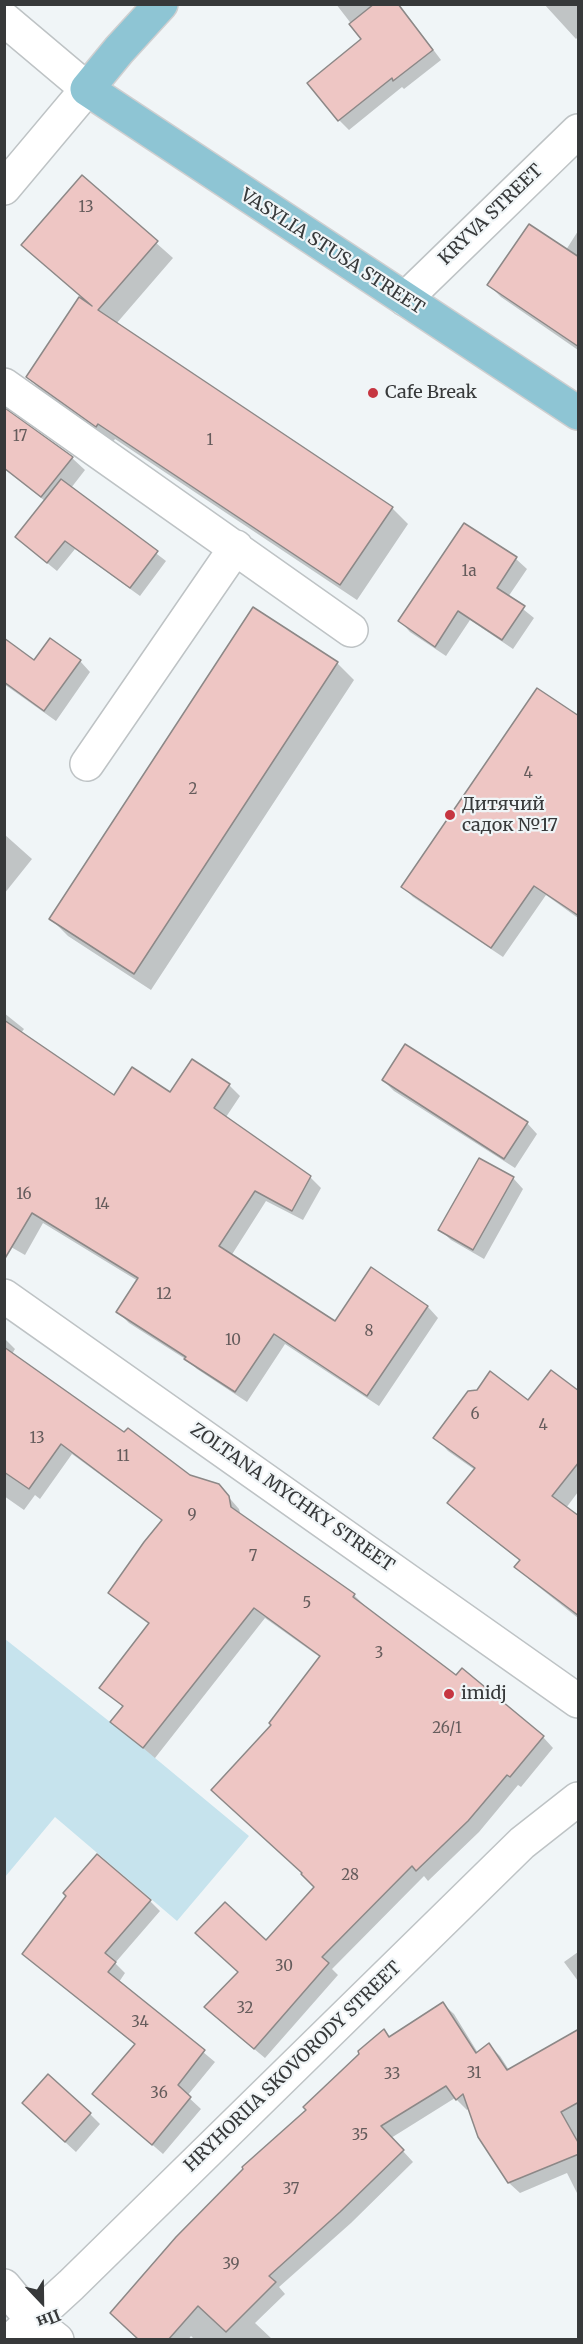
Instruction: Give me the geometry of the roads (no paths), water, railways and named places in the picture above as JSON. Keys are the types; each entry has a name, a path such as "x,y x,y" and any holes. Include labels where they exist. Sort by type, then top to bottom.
{"main road":[{"path":"87,89 161,4"},
{"name":"VASYLIA STUSA STREET","path":"87,89 579,413"}],"street":[{"path":"4,19 87,89 4,188"},
{"name":"KRYVA STREET","path":"405,299 579,131"},
{"path":"4,385 351,630"},
{"path":"87,764 236,547"},
{"name":"ZOLTANA MYCHKY STREET","path":"4,1296 579,1701"},
{"name":"HRYHORIIA SKOVORODY STREET","path":"34,2333 522,1844 579,1799"},
{"path":"4,2286 34,2333"}],"place":[{"name":"Cafe Break","path":"373,393"},
{"name":"Дитячий садок №17","path":"450,815"},
{"name":"imidj","path":"449,1694"}]}
